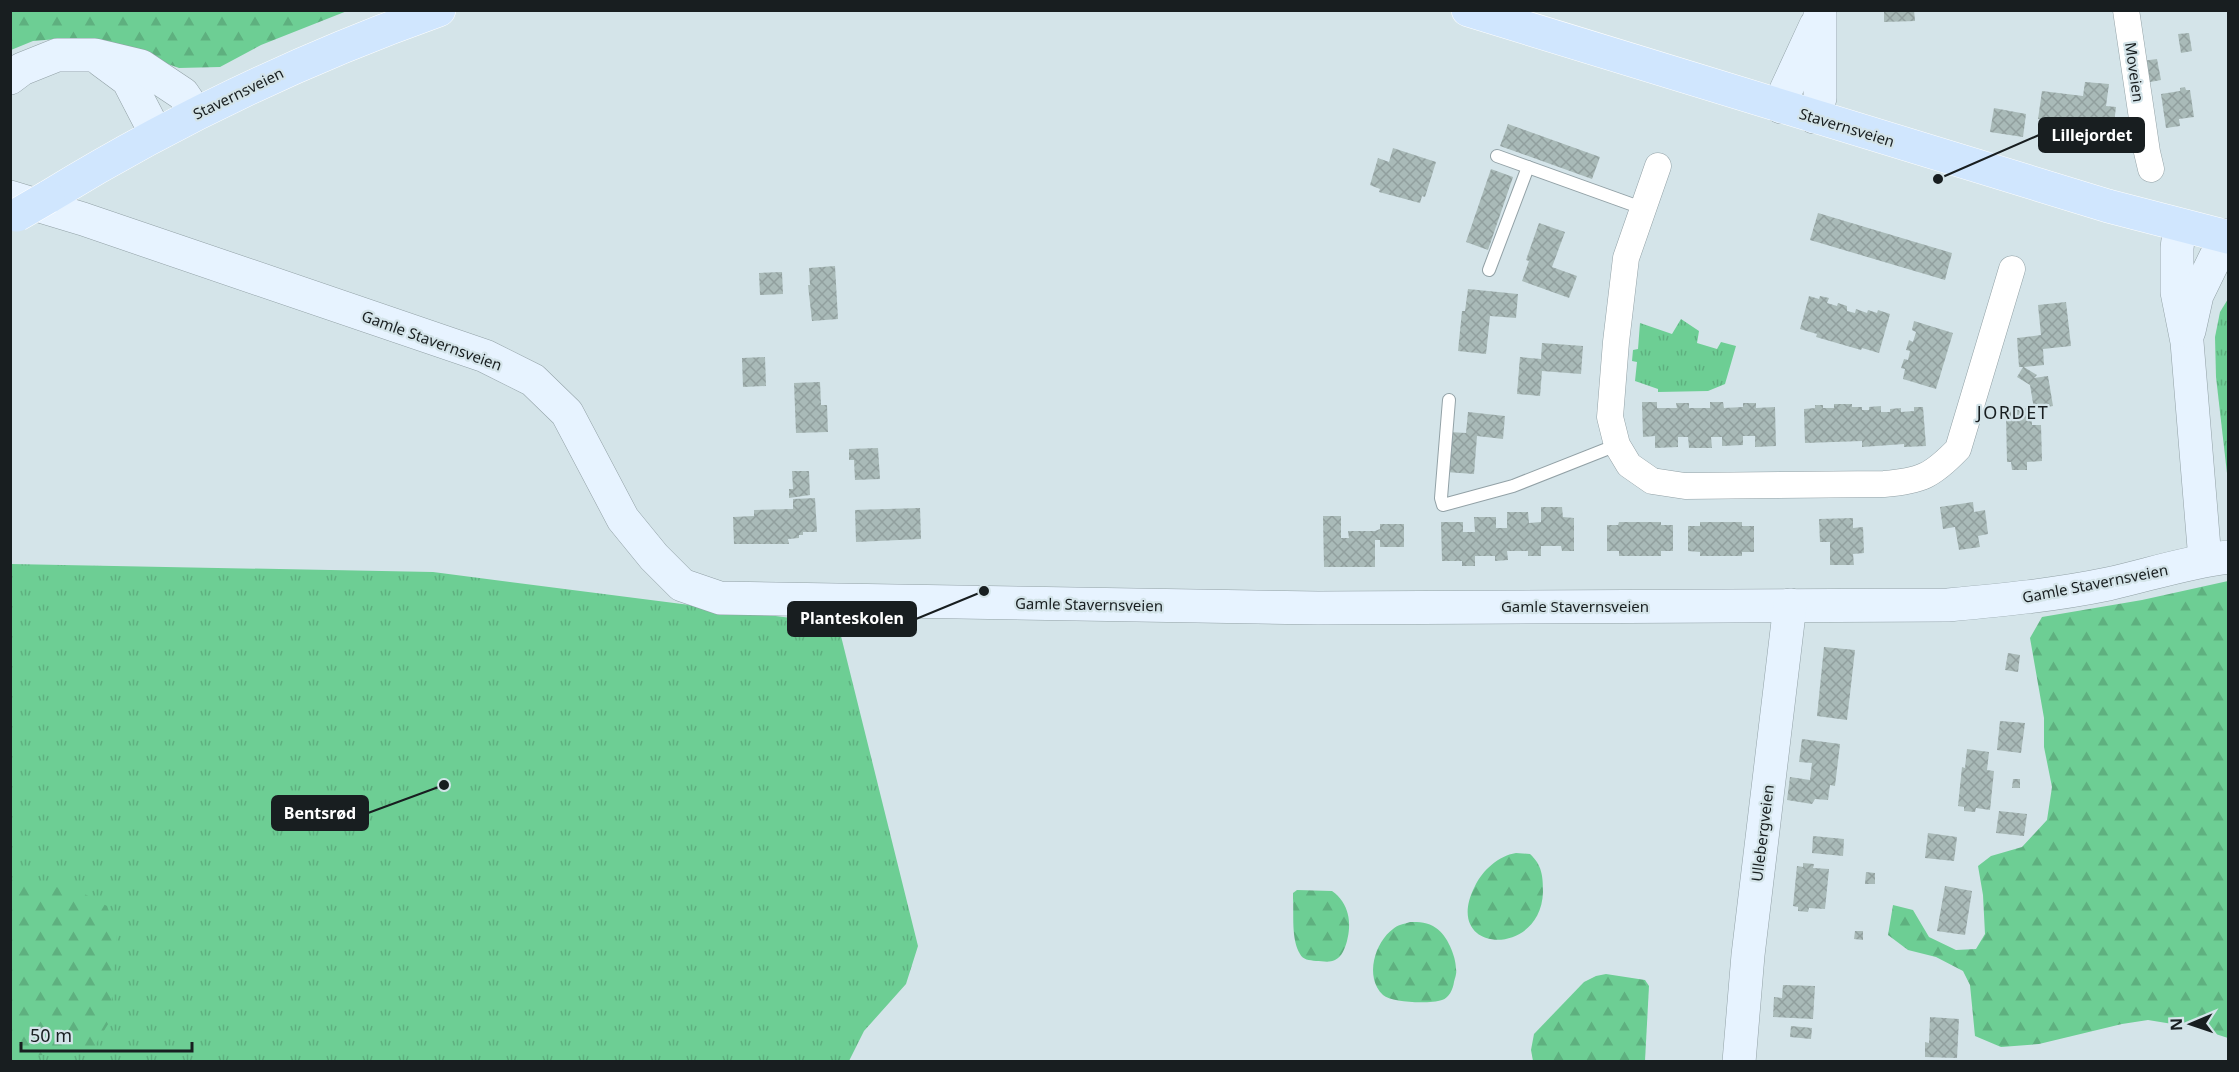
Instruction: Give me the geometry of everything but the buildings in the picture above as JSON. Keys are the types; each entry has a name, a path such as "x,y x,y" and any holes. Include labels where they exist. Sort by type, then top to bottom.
{"main road":[{"name":"Stavernsveien","path":"13,210 48,197 156,134 270,77 334,49 439,10"},
{"name":"Stavernsveien","path":"1468,10 2108,206 2225,236"}],"street":[{"name":"Moveien","path":"2126,10 2151,169"},
{"path":"1781,107 1786,90 1819,16"},
{"path":"1814,117 1820,98 1819,16"},
{"path":"10,78 22,69 57,55 95,55 141,66 183,94 196,113"},
{"path":"95,55 128,80 156,134"},
{"path":"1658,166 1626,258 1610,417 1617,445 1629,465 1652,481 1685,486 1884,484 1912,482 1939,470 1958,449 2012,269"},
{"name":"Gamle Stavernsveien","path":"13,210 83,219 485,356 533,380 567,413 623,519 654,557 682,585 720,598 1318,608 1938,605 2020,599 2107,584 2217,559"},
{"path":"2180,225 2177,248 2177,292 2187,342 2217,559"},
{"path":"2187,342 2197,295 2225,236"},
{"name":"Ullebergveien","path":"1739,1062 1748,955 1790,605"}],"lane":[{"path":"1497,156 1642,208"},
{"path":"1490,270 1528,167"},
{"path":"1449,400 1441,498 1443,505 1513,486 1617,445"}],"green space":[{"path":"11,11 347,11 261,45 220,67 179,68 134,52 69,38 33,41 11,50"},
{"path":"2228,299 2228,482 2216,377 2215,337 2220,312"},
{"path":"1681,319 1699,331 1697,343 1717,349 1721,342 1736,346 1725,384 1708,391 1658,392 1658,389 1635,381 1637,362 1632,361 1633,350 1638,349 1640,323 1672,334"},
{"path":"11,564 433,572 838,624 918,946 906,984 864,1031 849,1061 11,1062"},
{"path":"2228,581 2228,1038 2197,1028 2148,1020 2039,1044 2001,1047 1975,1036 1970,985 1963,971 1936,957 1908,950 1888,935 1893,905 1913,910 1929,937 1956,950 1976,949 1985,934 1983,895 1978,866 1991,856 2022,847 2047,820 2052,787 2044,747 2044,718 2030,638 2042,617 2142,600"},
{"path":"1516,853 1530,854 1539,867 1543,892 1538,914 1527,929 1511,937 1495,940 1481,935 1471,925 1468,909 1475,886 1482,875 1503,857"},
{"path":"10,879 79,891 107,906 117,934 110,1021 92,1050 33,1056 20,1061 11,1061"},
{"path":"1297,890 1332,891 1346,907 1349,920 1346,944 1340,957 1335,960 1328,962 1311,960 1301,956 1295,941 1294,927 1293,893"},
{"path":"1410,922 1433,926 1440,931 1450,946 1456,972 1452,990 1444,999 1429,1002 1394,1000 1383,995 1377,988 1373,970 1381,942 1395,928"},
{"path":"1606,974 1645,980 1649,986 1645,1061 1533,1061 1531,1050 1534,1034 1584,982"}],"place":[{"name":"Lillejordet","path":"1938,179"},
{"name":"Planteskolen","path":"984,591"},
{"name":"Bentsrød","path":"444,785"}],"district":[{"name":"JORDET","path":"2013,412"}]}
